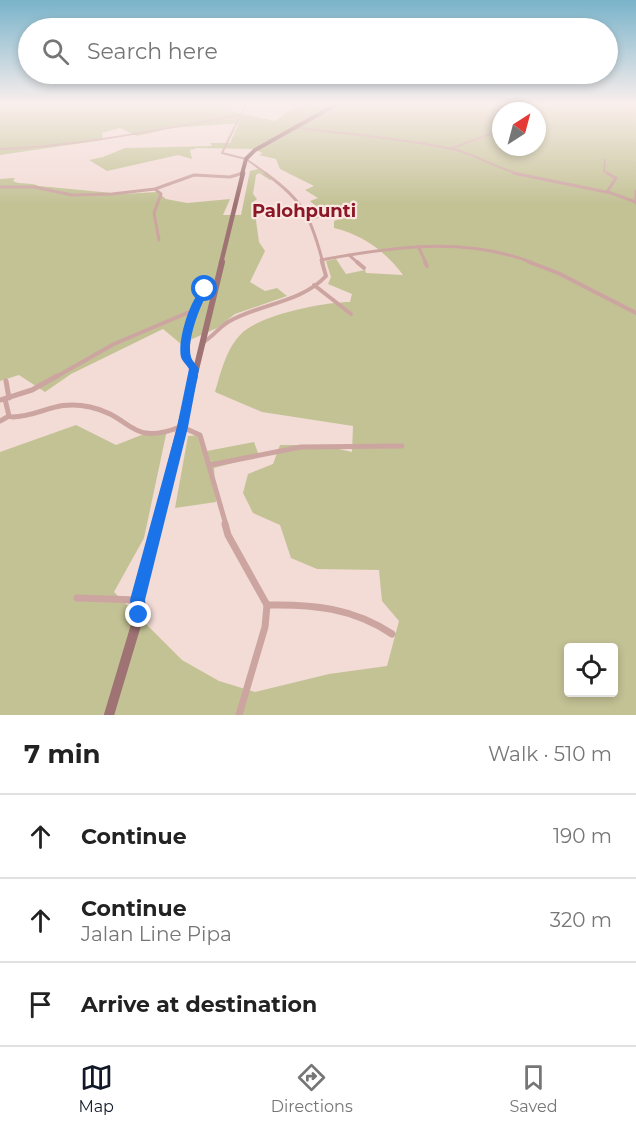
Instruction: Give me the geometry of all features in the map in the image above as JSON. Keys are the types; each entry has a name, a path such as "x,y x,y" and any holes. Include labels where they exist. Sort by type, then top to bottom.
{"main road":[{"path":"110,715 139,615 137,600 182,426 246,159 255,150 276,137"}],"street":[{"path":"0,148 32,148 110,137"},
{"path":"202,343 229,321 314,285 325,278 310,218 283,184 246,159 221,152 229,137"},
{"path":"364,137 450,149 484,159 500,170 607,192 636,202 636,191"},
{"path":"450,149 481,137"},
{"path":"605,160 604,171 616,178 607,192"},
{"path":"0,187 34,187 81,195 155,189 194,175 230,177 243,173"},
{"path":"155,189 161,194 155,201 153,216 158,228 159,240"},
{"path":"310,218 327,215"},
{"path":"418,246 427,266"},
{"path":"321,260 382,248 471,247 510,255 558,273 636,313"},
{"path":"349,255 364,268"},
{"path":"314,285 351,314"},
{"path":"194,369 186,355 194,310 202,292 215,288"},
{"path":"5,399 32,390 123,339 194,310"},
{"path":"6,381 5,399 9,416"},
{"path":"0,421 9,416 19,417 51,406 73,405 98,408 126,422 138,434 148,437 182,426 200,435 228,535 267,605 263,636 240,715"},
{"path":"210,465 301,447 402,446"},
{"path":"77,598 137,600"},
{"path":"267,605 304,603 324,605 371,620 392,634"}],"shaded area":[{"path":"0,137 103,137 103,140 0,155"},
{"path":"233,137 492,137 492,156 546,156 546,137 636,137 636,715 0,715 0,452 76,425 116,445 144,434 167,430 144,538 114,592 182,660 219,681 255,692 329,674 387,666 399,621 382,601 379,570 317,569 291,558 280,525 253,513 243,493 248,474 273,464 280,445 322,445 352,452 353,426 262,412 215,392 231,347 250,327 292,311 325,304 350,302 352,294 328,284 331,277 326,261 336,259 346,274 365,270 366,273 403,275 373,245 334,228 334,221 345,217 345,212 339,208 317,214 310,209 317,207 310,201 318,198 305,190 314,186 280,169 276,159 259,155 263,153 253,149 197,148 190,150 192,159 178,155 107,171 89,160 125,148 212,146 210,143 230,143"},
{"path":"258,169 272,178 270,180 259,173 256,175 253,194 257,199 251,204 254,206 259,242 265,251 250,282 265,291 277,288 287,296 235,314 217,328 181,344 163,329 71,374 45,392 19,375 0,381 0,179 15,178 13,181 39,186 123,194 157,192 166,199 187,203 230,199 223,215 241,215 250,171"},
{"path":"201,435 207,451 254,442 259,456 214,468 216,502 175,508 188,436"}],"district":[{"name":"Palohpunti","path":"304,211"}],"route":[{"path":"139,615 137,600 182,427 194,369 186,358 186,348 195,306 205,289"}]}
